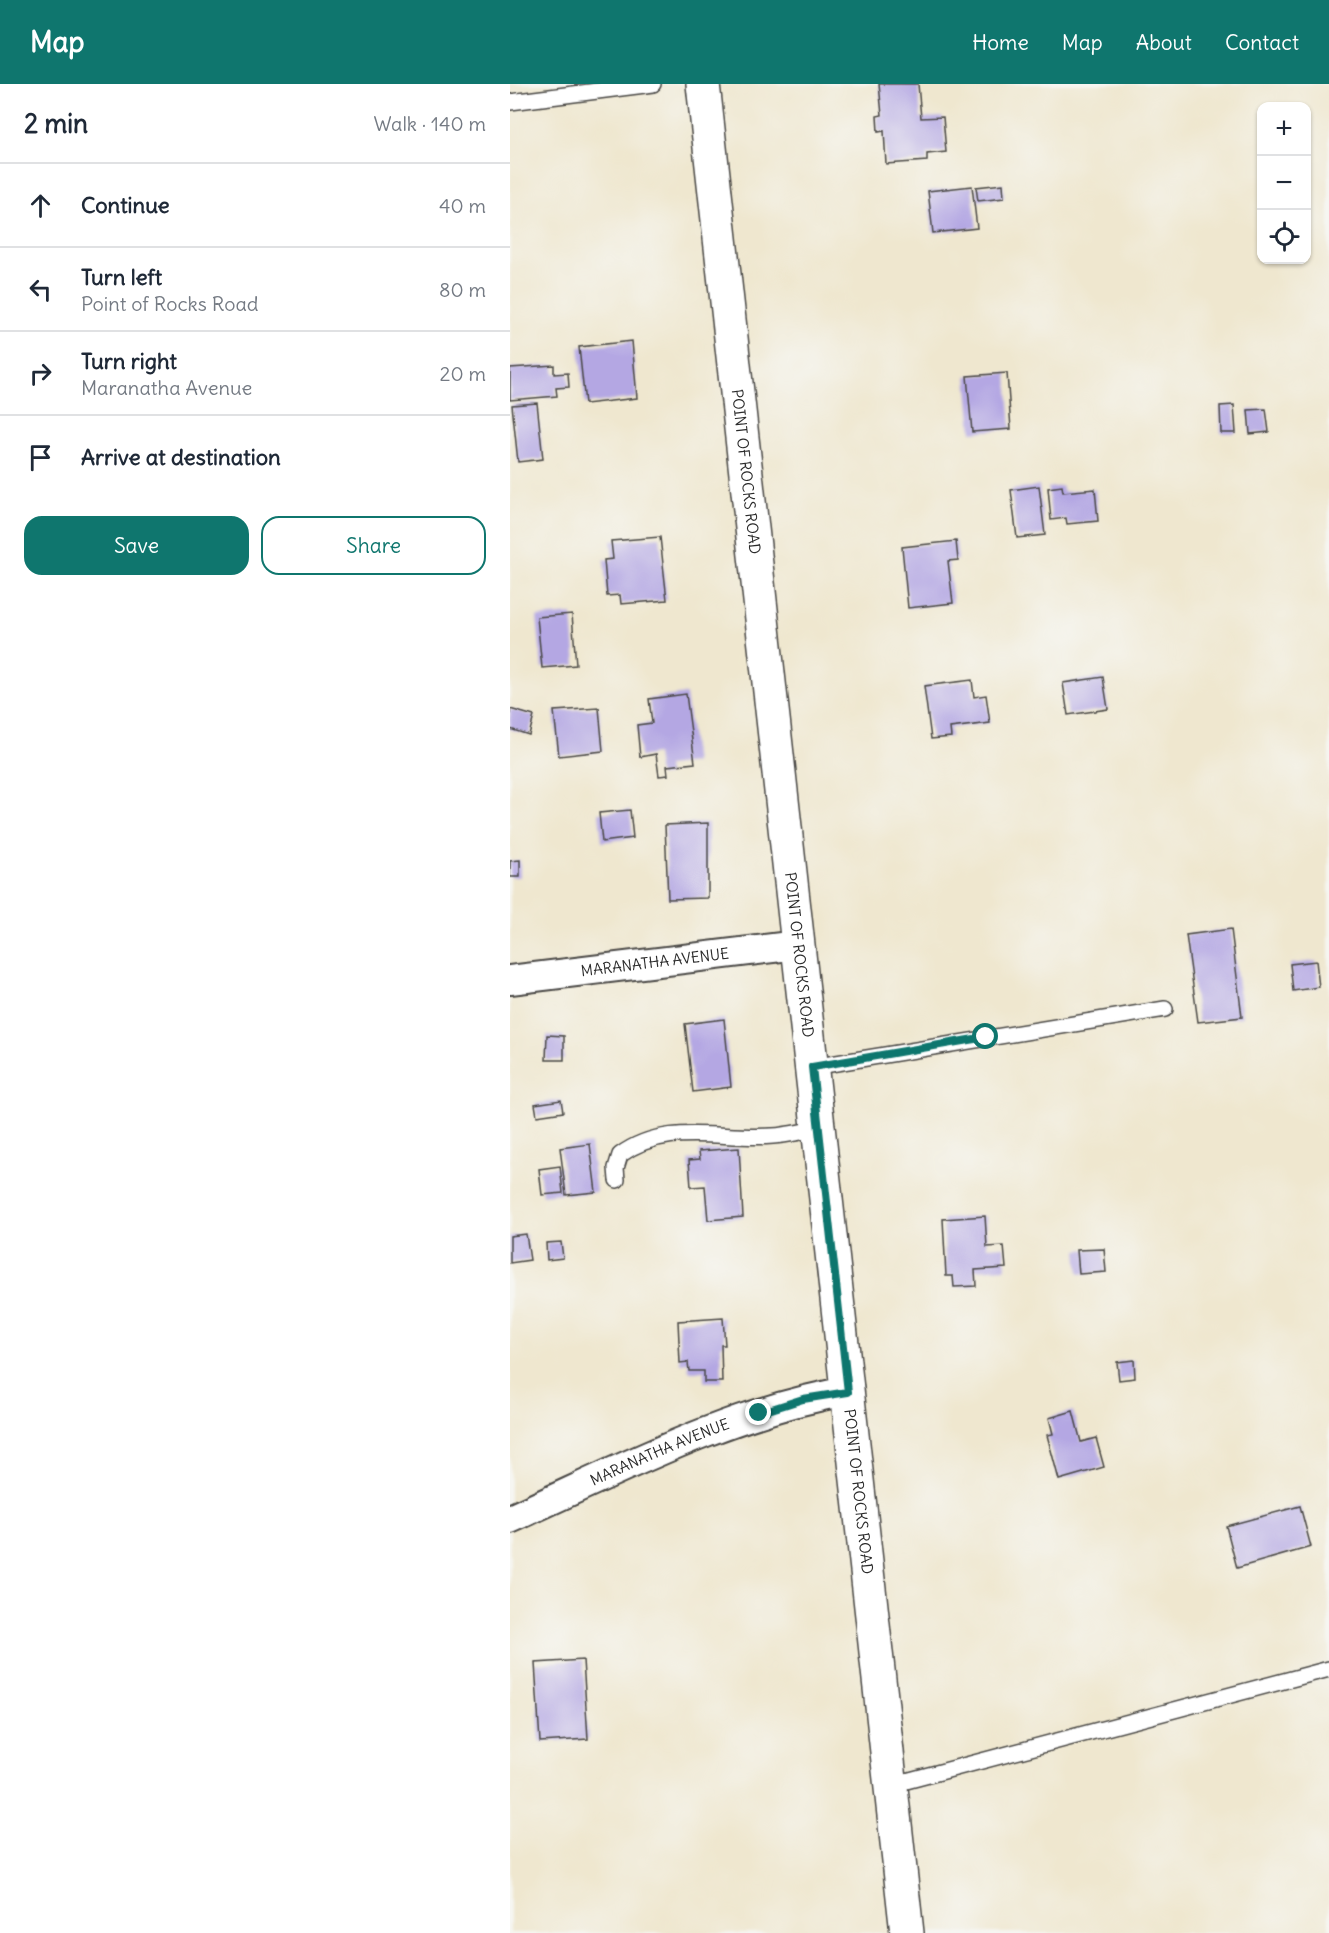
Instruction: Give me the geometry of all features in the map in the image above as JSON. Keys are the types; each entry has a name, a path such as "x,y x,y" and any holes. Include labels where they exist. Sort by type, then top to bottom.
{"street":[{"name":"POINT OF ROCKS ROAD","path":"703,84 906,1933"},
{"name":"MARANATHA AVENUE","path":"510,980 798,945"},
{"name":"MARANATHA AVENUE","path":"510,1519 644,1459 759,1413 803,1399 848,1392"}],"lane":[{"path":"510,102 654,84"},
{"path":"812,1067 1166,1010"},
{"path":"617,1180 616,1168 620,1155 647,1139 676,1134 705,1133 772,1136 818,1129"},
{"path":"891,1785 1329,1669"}],"building":[{"path":"879,84 918,84 921,118 943,117 946,152 927,154 927,161 886,164 884,131 878,132 877,116 882,115"},
{"path":"1003,184 1004,198 978,201 976,187"},
{"path":"972,186 977,228 933,233 928,191"},
{"path":"632,341 637,398 585,404 579,347"},
{"path":"554,365 554,374 568,373 569,387 556,388 557,396 510,400 510,368"},
{"path":"1007,373 1011,429 972,432 967,376"},
{"path":"537,403 543,459 518,462 512,405"},
{"path":"1234,405 1236,433 1221,433 1220,406"},
{"path":"1266,409 1269,432 1250,434 1248,410"},
{"path":"1039,486 1045,535 1017,538 1011,490"},
{"path":"1062,486 1063,492 1095,489 1098,521 1067,524 1066,518 1051,520 1048,488"},
{"path":"660,537 667,600 621,604 620,595 607,596 604,560 613,559 611,541"},
{"path":"956,541 958,560 948,561 953,603 908,608 902,547"},
{"path":"572,614 576,665 542,668 537,617"},
{"path":"1103,677 1108,709 1068,715 1063,683"},
{"path":"972,680 974,697 986,695 990,723 950,728 951,737 931,739 924,686"},
{"path":"686,694 695,763 667,766 668,775 659,776 656,754 640,757 637,725 652,723 649,699"},
{"path":"599,708 603,751 559,756 554,711"},
{"path":"510,709 534,716 529,735 510,729"},
{"path":"630,810 633,838 602,842 599,813"},
{"path":"708,823 708,898 668,899 665,825"},
{"path":"520,860 520,877 510,877 510,861"},
{"path":"1231,929 1242,1017 1198,1022 1186,935"},
{"path":"1316,961 1319,987 1293,991 1290,964"},
{"path":"724,1019 731,1087 693,1092 685,1024"},
{"path":"547,1035 564,1036 564,1060 546,1060"},
{"path":"561,1100 563,1112 537,1116 535,1104"},
{"path":"590,1144 596,1192 566,1195 560,1148"},
{"path":"739,1148 743,1217 708,1220 705,1186 691,1187 689,1160 700,1159 699,1151"},
{"path":"560,1166 563,1193 542,1195 539,1169"},
{"path":"985,1216 987,1247 1004,1246 1006,1268 975,1270 976,1286 954,1287 953,1276 946,1276 943,1219"},
{"path":"526,1234 530,1260 510,1263 510,1236"},
{"path":"561,1242 563,1258 547,1260 546,1243"},
{"path":"1104,1249 1106,1272 1079,1274 1077,1250"},
{"path":"723,1318 725,1345 721,1345 722,1382 704,1382 704,1371 689,1371 688,1362 680,1363 678,1321"},
{"path":"1134,1360 1135,1378 1119,1380 1117,1362"},
{"path":"1073,1411 1081,1442 1096,1438 1104,1467 1059,1480 1047,1435 1053,1434 1049,1418"},
{"path":"1300,1506 1311,1547 1237,1568 1226,1526"},
{"path":"583,1660 588,1739 540,1742 535,1663"}],"route":[{"path":"759,1413 803,1399 848,1392 812,1067 986,1037"}]}
